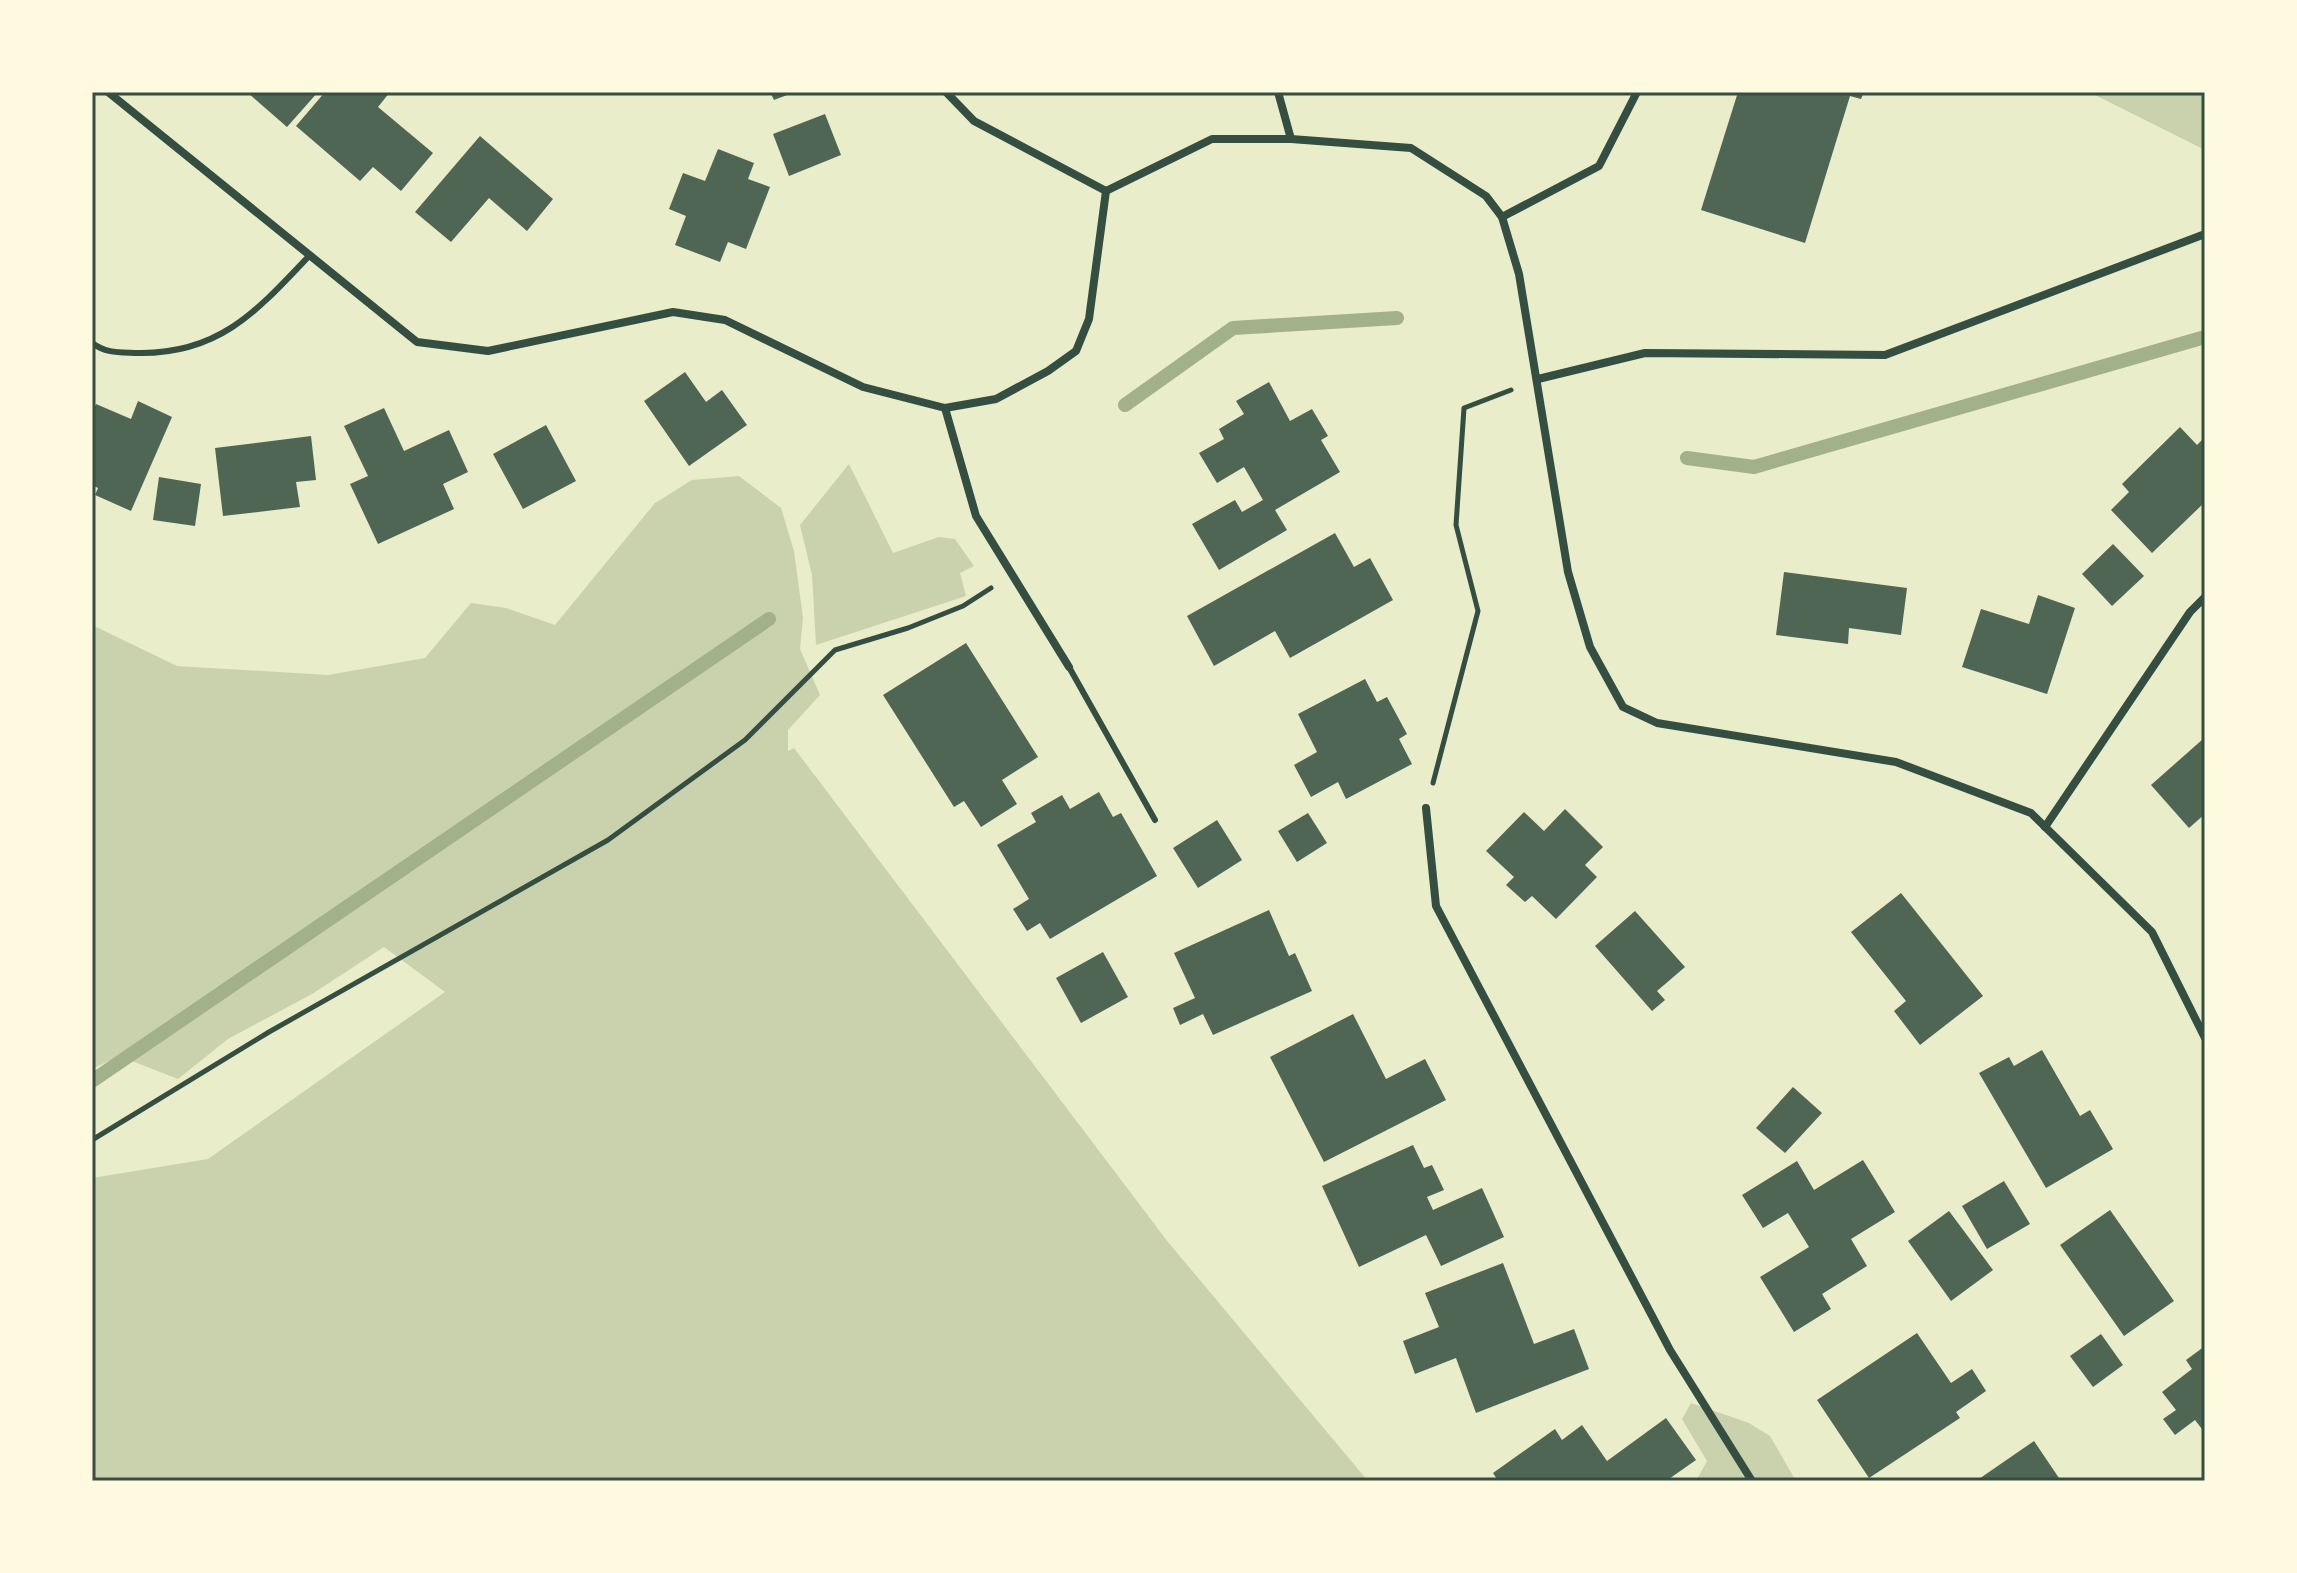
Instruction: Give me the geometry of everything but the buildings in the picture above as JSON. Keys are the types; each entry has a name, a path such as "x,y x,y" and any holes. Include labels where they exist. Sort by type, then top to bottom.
{"street":[{"path":"108,92 417,342 488,351 673,312 725,320 863,387 945,408 996,399 1048,371 1076,351 1089,319 1106,191"},
{"path":"946,92 974,121 1106,191"},
{"path":"1278,92 1291,139"},
{"path":"1502,217 1599,166 1637,92"},
{"path":"1106,191 1212,139 1291,139 1411,148 1486,196 1502,217 1519,274 1568,572 1590,647 1623,707 1657,723 1896,762 2031,813 2152,932 2205,1038"},
{"path":"1538,379 1645,353 1885,355 2205,234"},
{"path":"945,408 976,516 1069,667"},
{"path":"2045,827 2190,612 2205,597"},
{"path":"1426,808 1436,906 1670,1350 1752,1481"}],"lane":[{"path":"92,343 104,352 174,353 220,336 262,305 310,255"},
{"path":"1069,667 1155,820"}],"path":[{"path":"1426,808 1478,611 1456,525 1464,408 1538,379"},
{"path":"92,1140 105,1135 269,1032 608,840 745,740 835,650 908,628 963,606 1013,573"}],"green space":[{"path":"2091,92 2205,92 2205,150 2091,93"},
{"path":"849,464 893,553 939,537 955,539 974,566 960,573 966,596 816,645 812,575 800,525"},
{"path":"739,476 781,508 794,551 803,618 800,649 820,695 788,730 788,751 794,748 1168,1242 1368,1481 92,1481 92,1178 208,1159 445,992 384,947 312,994 228,1039 178,1079 119,1056 92,1069 92,625 177,666 328,675 425,658 471,603 506,608 555,625 655,503 692,480"},
{"path":"1691,1403 1749,1423 1770,1436 1796,1481 1696,1481 1707,1461 1682,1419"}],"waterway":[{"path":"1125,405 1233,328 1397,318"},
{"path":"1687,458 1754,467 2205,337"},
{"path":"92,1081 769,619"}]}
